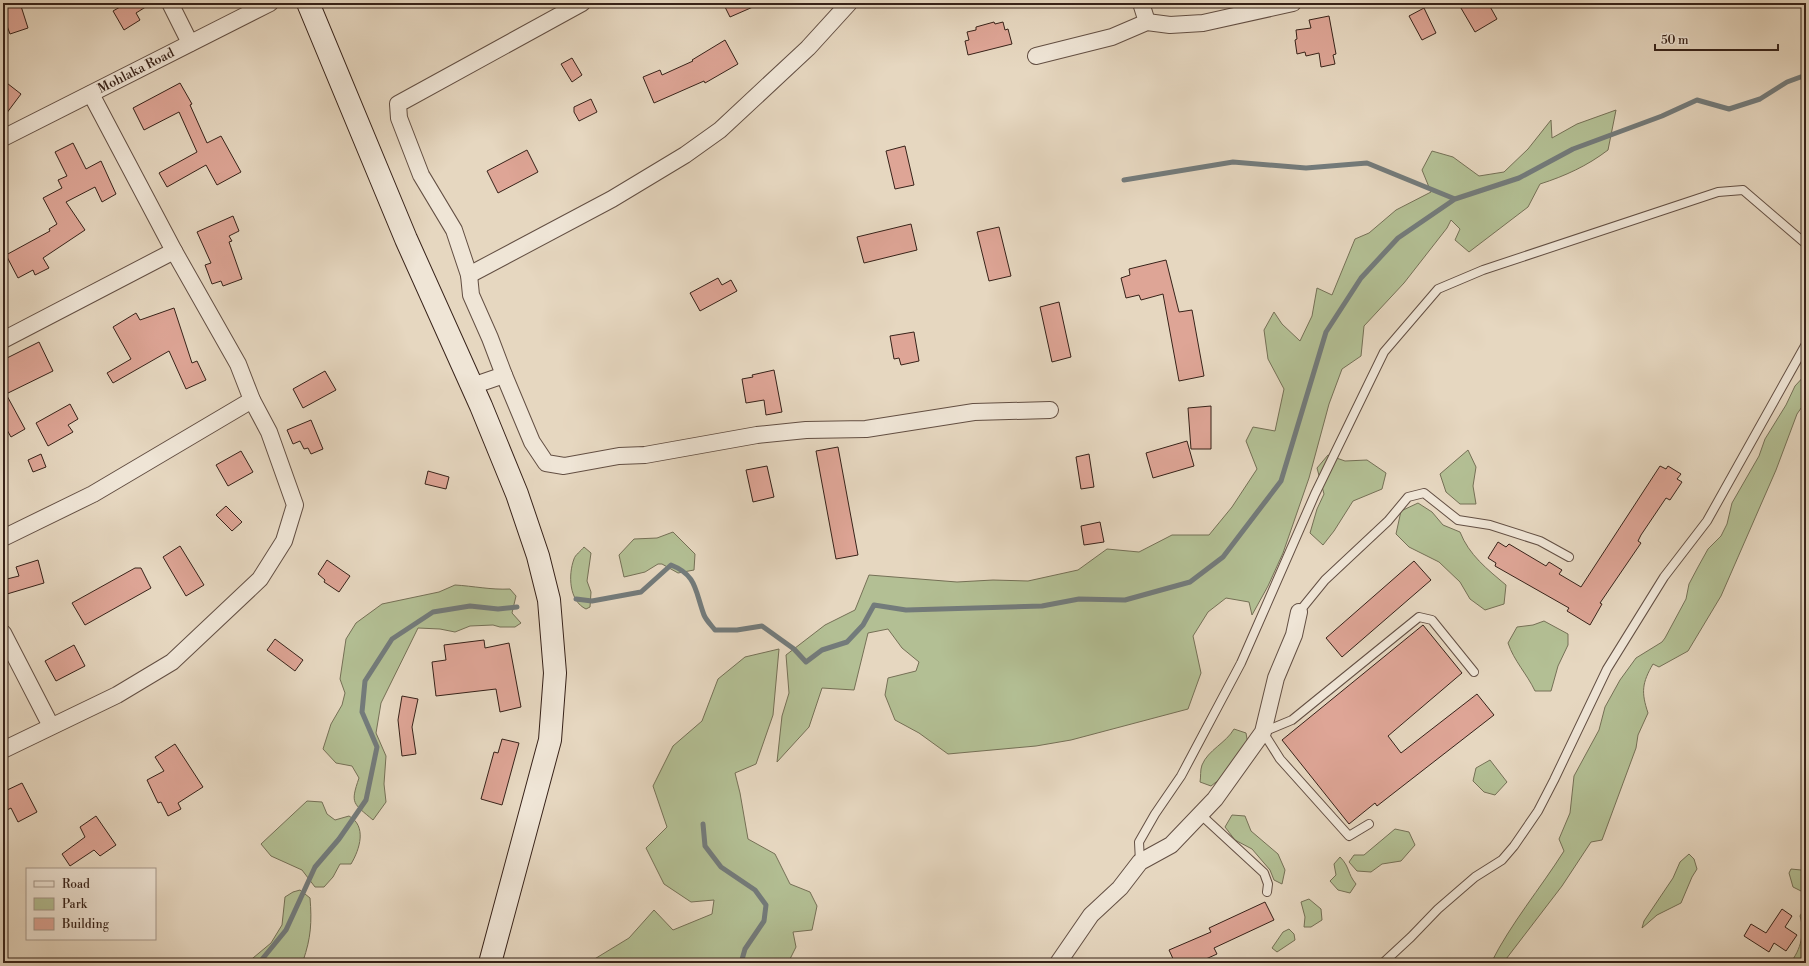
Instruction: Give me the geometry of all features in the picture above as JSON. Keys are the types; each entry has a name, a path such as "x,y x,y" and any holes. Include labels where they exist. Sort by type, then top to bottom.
{"main road":[{"path":"308,3 406,239 472,386 517,494 538,556 549,600 555,673 550,740 490,963"}],"street":[{"path":"170,3 190,44"},
{"name":"Mohlaka Road","path":"3,138 270,3"},
{"path":"582,3 398,104 399,118 421,175 454,230 469,275 471,295 532,442 546,463 564,466 619,456 645,456 757,435 806,430 866,429 974,412 1050,410"},
{"path":"469,275 612,199 685,155 720,130 808,48 849,3"},
{"path":"1141,3 1147,22"},
{"path":"1036,56 1112,37 1147,22 1170,25 1203,23 1294,3"},
{"path":"3,750 117,695 172,662 260,578 284,541 295,505 269,432 252,400 238,364 174,251 91,94"},
{"path":"3,340 174,251"},
{"path":"472,386 504,375"},
{"path":"3,538 93,494 252,400"},
{"path":"1058,963 1091,915 1120,888 1140,862 1172,845 1215,798 1263,732 1276,678 1294,635 1299,612"},
{"path":"3,633 50,726"}],"lane":[{"path":"1140,862 1139,842 1155,814 1181,776 1241,663 1315,494 1384,352 1438,289 1483,270 1718,192 1743,190 1806,244"},
{"path":"1382,963 1411,937 1438,909 1476,877 1502,860 1514,846 1538,811 1607,669 1664,577 1707,521 1806,344"},
{"path":"1299,612 1325,580 1388,521 1408,497 1424,493 1458,520 1490,525 1540,541 1569,557"},
{"path":"1369,824 1349,836 1280,759 1263,732 1292,720 1420,617 1432,620 1474,672"},
{"path":"1200,814 1264,873 1268,884 1267,892"}],"green space":[{"path":"1616,110 1608,150 1576,170 1540,184 1528,207 1469,252 1455,240 1460,229 1451,220 1447,228 1404,283 1364,326 1361,356 1342,369 1329,404 1309,478 1283,553 1268,586 1252,615 1249,602 1226,598 1208,612 1193,636 1201,673 1188,709 1071,740 1036,746 948,754 919,733 895,720 885,695 888,678 916,671 919,662 902,648 888,629 868,633 854,690 822,688 809,727 777,762 782,716 789,693 786,655 825,625 855,610 869,575 957,582 993,580 1028,581 1078,570 1107,549 1139,552 1172,535 1209,535 1232,507 1257,469 1246,441 1253,427 1275,431 1284,389 1268,359 1264,330 1274,312 1282,324 1300,341 1312,316 1317,288 1332,295 1355,239 1369,233 1396,210 1431,192 1422,170 1432,151 1453,157 1479,176 1504,172 1528,149 1551,120 1552,138 1577,124"},
{"path":"1806,374 1806,401 1797,414 1776,470 1721,596 1688,651 1659,667 1653,664 1647,677 1644,688 1644,699 1648,713 1638,735 1636,748 1602,840 1591,842 1562,886 1503,963 1491,963 1507,934 1564,851 1559,839 1570,813 1574,776 1599,730 1605,707 1620,680 1636,658 1662,642 1665,638 1686,599 1689,584 1698,567 1708,549 1721,536 1727,524 1732,503 1759,456 1765,439 1786,405 1795,386"},
{"path":"1468,450 1476,467 1473,486 1476,504 1460,504 1446,492 1440,474"},
{"path":"1328,455 1345,461 1367,460 1386,473 1382,489 1353,501 1334,531 1323,545 1310,533 1317,509 1324,494 1317,468"},
{"path":"1418,503 1432,512 1443,525 1460,532 1468,548 1474,555 1485,567 1506,585 1504,604 1485,610 1470,599 1460,582 1439,562 1409,547 1396,534 1401,511"},
{"path":"673,532 695,554 694,570 678,573 662,564 658,564 645,572 624,577 619,555 634,539 657,538"},
{"path":"584,547 591,553 587,581 591,592 590,607 586,609 576,600 571,587 572,565 577,554"},
{"path":"455,585 510,589 516,596 512,613 521,623 515,627 500,627 493,625 470,626 455,632 440,629 418,628 381,703 376,733 386,756 384,784 386,802 373,820 357,806 355,802 354,798 359,778 352,766 336,763 323,749 331,724 342,705 345,693 340,679 346,639 356,623 382,604 439,592"},
{"path":"1544,621 1568,634 1568,645 1558,666 1551,691 1535,691 1508,643 1517,627 1533,625"},
{"path":"779,649 773,715 756,764 735,773 748,839 775,854 790,884 810,892 817,906 812,930 793,932 796,947 788,963 588,963 629,938 654,910 673,930 712,914 714,900 691,902 664,884 646,848 667,827 653,786 673,746 702,721 718,679 745,657"},
{"path":"1234,729 1246,733 1248,745 1220,779 1211,786 1200,782 1201,767 1208,755 1231,734"},
{"path":"1490,760 1507,782 1495,795 1484,792 1473,781 1476,768"},
{"path":"307,801 322,802 327,814 335,820 349,816 355,820 360,832 359,845 351,864 340,864 333,877 324,887 315,887 302,870 271,856 261,844"},
{"path":"1232,815 1245,816 1251,831 1278,854 1285,870 1282,884 1274,880 1270,870 1252,849 1235,840 1225,827"},
{"path":"1395,829 1409,832 1415,845 1401,861 1382,864 1371,872 1357,871 1349,862 1354,855 1364,855"},
{"path":"1689,854 1694,859 1697,869 1681,903 1657,915 1642,928 1644,921 1673,878 1680,862"},
{"path":"1340,857 1356,884 1350,893 1338,890 1330,881 1336,875 1334,864"},
{"path":"1791,869 1801,870 1806,875 1806,890 1801,891 1793,887 1789,873"},
{"path":"300,890 310,898 311,907 309,937 303,961 301,963 247,963 271,943 282,925 285,897"},
{"path":"1309,899 1321,909 1322,920 1311,927 1304,927 1305,917 1301,902"},
{"path":"1806,905 1806,961 1805,963 1790,963 1797,952 1801,941 1802,928 1800,916"},
{"path":"1289,929 1294,934 1295,940 1277,952 1272,948 1283,932"}],"building":[{"path":"11,3 20,3 28,28 10,34 3,15 3,6"},
{"path":"127,3 152,3 136,13 140,20 124,30 113,11"},
{"path":"723,3 762,3 730,17"},
{"path":"1458,3 1488,3 1497,19 1475,32"},
{"path":"1424,8 1436,33 1422,40 1409,16"},
{"path":"1329,16 1336,54 1333,55 1335,64 1321,67 1319,53 1306,56 1305,52 1297,54 1295,40 1297,39 1296,30 1311,28 1309,20"},
{"path":"994,22 995,24 1003,22 1005,30 1008,29 1012,44 968,55 965,41 969,40 967,32 976,30 976,27"},
{"path":"725,40 738,64 705,83 704,81 654,103 643,77 660,70 662,75 693,61 692,60"},
{"path":"572,58 582,75 572,82 561,64"},
{"path":"3,80 21,94 3,118"},
{"path":"180,83 192,104 190,105 207,143 221,136 241,172 217,185 206,165 167,187 159,173 197,152 179,112 144,130 133,108"},
{"path":"591,99 597,112 579,121 574,112 574,107"},
{"path":"73,143 86,169 101,161 116,194 102,202 95,187 66,202 85,230 43,258 49,268 35,275 33,270 18,278 6,255 50,231 49,229 57,224 43,198 62,188 58,180 67,176 55,152"},
{"path":"905,146 914,185 895,189 886,151"},
{"path":"527,150 538,172 498,193 487,171"},
{"path":"233,216 239,231 229,236 232,241 229,242 242,279 223,286 221,281 212,284 205,265 211,263 197,232"},
{"path":"911,224 917,250 864,263 857,237"},
{"path":"999,227 1011,276 989,281 977,232"},
{"path":"1166,260 1179,312 1192,310 1204,376 1179,381 1163,294 1141,300 1139,295 1126,298 1121,278 1130,275 1129,269"},
{"path":"718,278 722,285 731,280 737,291 700,311 690,293"},
{"path":"1059,302 1071,357 1052,362 1040,307"},
{"path":"174,308 192,363 197,361 206,380 186,389 169,351 113,383 107,373 131,359 113,327 136,313 140,320"},
{"path":"914,332 919,361 901,365 899,358 894,359 890,336"},
{"path":"39,342 53,371 6,394 25,429 11,437 3,423 3,360"},
{"path":"774,370 782,412 766,415 764,400 746,403 742,379"},
{"path":"325,371 336,390 303,408 293,389"},
{"path":"70,404 78,419 68,425 73,432 48,446 36,423"},
{"path":"1211,406 1211,449 1191,449 1188,408"},
{"path":"311,420 323,449 311,454 308,448 304,449 300,441 293,444 287,430"},
{"path":"1187,441 1194,466 1153,478 1146,453"},
{"path":"838,447 858,555 836,559 816,451"},
{"path":"241,451 253,472 228,486 216,465"},
{"path":"41,454 46,467 33,472 28,460"},
{"path":"1089,454 1094,487 1081,489 1076,457"},
{"path":"767,466 774,497 753,502 746,470"},
{"path":"1660,466 1666,469 1668,466 1681,474 1677,479 1682,482 1670,500 1666,498 1641,535 1638,541 1641,543 1600,603 1602,604 1590,625 1567,611 1569,608 1495,566 1496,563 1488,558 1498,542 1506,547 1509,544 1546,566 1549,562 1562,570 1559,574 1581,587"},
{"path":"428,471 449,477 446,489 425,484"},
{"path":"226,506 242,522 232,531 216,515"},
{"path":"1100,522 1104,542 1084,545 1081,526"},
{"path":"180,546 204,585 186,596 163,557"},
{"path":"38,560 44,583 7,594 3,580 19,576 16,567"},
{"path":"327,560 350,576 339,592 324,582 325,580 318,574"},
{"path":"1414,561 1431,580 1342,657 1326,638"},
{"path":"135,568 141,568 151,588 85,625 72,603"},
{"path":"1423,625 1462,673 1388,736 1401,753 1477,694 1494,715 1377,806 1375,803 1349,824 1282,740"},
{"path":"275,639 303,660 295,671 267,650"},
{"path":"484,640 485,648 509,643 521,707 500,712 496,689 436,696 432,662 446,660 444,645"},
{"path":"74,645 85,666 56,681 45,661"},
{"path":"402,696 418,699 412,727 416,754 402,756 398,720"},
{"path":"502,739 519,743 502,805 481,799 494,752 498,753"},
{"path":"175,744 203,787 178,803 181,809 168,816 161,802 158,803 147,780 164,771 155,757"},
{"path":"22,783 37,812 18,822 11,808 3,812 3,792"},
{"path":"96,816 116,845 100,856 94,850 70,866 62,854 85,837 80,827"},
{"path":"1265,902 1274,920 1214,948 1217,954 1197,963 1175,963 1169,950 1211,932 1209,928"},
{"path":"1782,909 1792,916 1785,927 1797,935 1786,951 1774,943 1769,952 1744,936 1751,924 1766,933"}],"waterway":[{"path":"576,599 592,601 641,592 671,565 680,569 690,579 694,585 705,617 715,630 737,630 762,626 794,649 806,662 822,650 847,642 863,625 874,605 906,610 1042,606 1079,599 1125,600 1190,582 1223,557 1281,481 1326,332 1361,278 1398,238 1455,199 1519,178 1573,149 1662,116 1697,100 1729,109 1760,99 1787,82 1806,75"},
{"path":"1124,180 1233,162 1306,168 1367,163 1455,199"},
{"path":"259,963 286,930 315,867 339,839 366,800 377,747 362,712 365,681 392,639 433,612 470,606 498,609 517,607"},
{"path":"703,824 705,846 721,867 755,890 766,905 764,921 745,949 741,963"}]}
